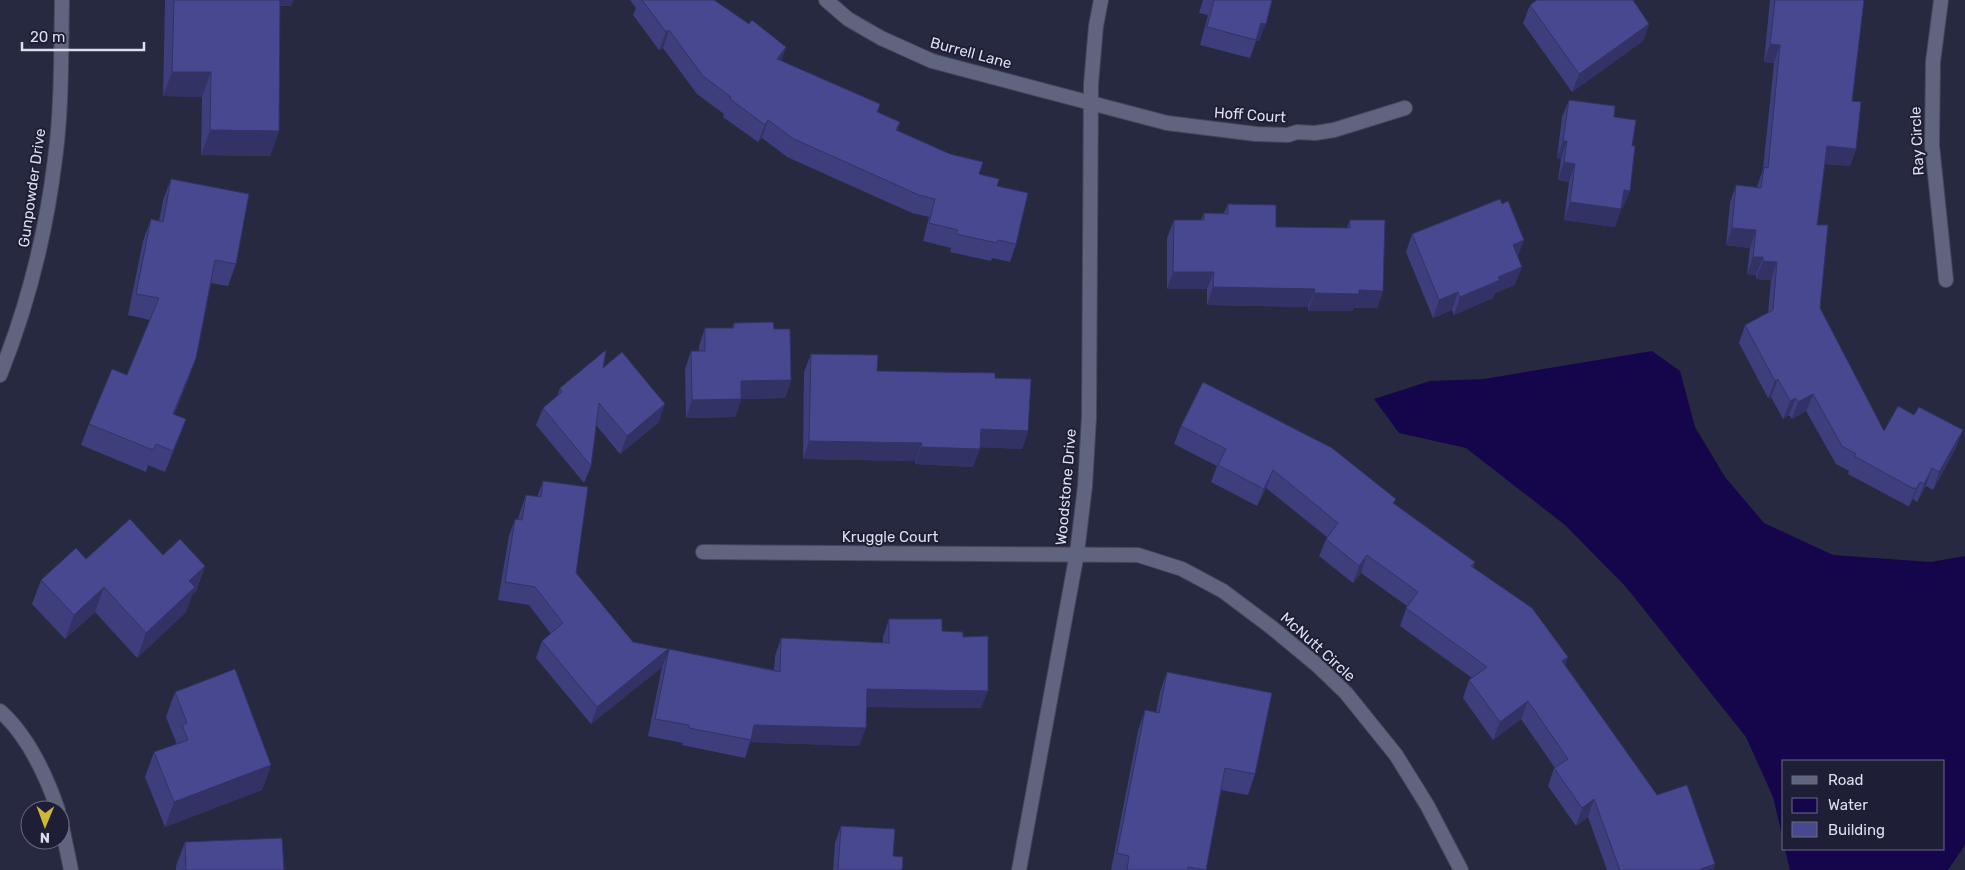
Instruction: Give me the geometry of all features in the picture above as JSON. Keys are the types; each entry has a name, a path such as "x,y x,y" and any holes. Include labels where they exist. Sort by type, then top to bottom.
{"street":[{"name":"Gunpowder Drive","path":"0,375 19,325 44,234 56,158 59,119 62,0"},
{"name":"Burrell Lane","path":"826,0 856,24 881,38 932,61 1091,102"},
{"name":"Woodstone Drive","path":"1019,870 1077,553 1085,486 1089,417 1091,102 1096,26 1101,0"},
{"name":"Ray Circle","path":"1940,0 1933,62 1932,145 1946,280"},
{"name":"Hoff Court","path":"1091,102 1167,122 1256,134 1288,136 1297,132 1315,133 1334,130 1406,108"},
{"name":"Kruggle Court","path":"703,552 1077,553"},
{"name":"McNutt Circle","path":"1077,553 1138,555 1182,569 1223,591 1303,652 1346,693 1396,755 1427,805 1461,870"},
{"path":"0,711 8,718 34,756 54,800"},
{"path":"67,850 71,870"}],"water":[{"path":"1652,351 1680,371 1695,427 1725,477 1764,523 1833,555 1931,562 1965,556 1965,845 1948,870 1790,870 1785,850 1945,850 1945,760 1782,760 1782,835 1773,797 1746,737 1626,587 1565,525 1466,448 1399,433 1374,399 1430,381 1484,379"}],"building":[{"path":"174,0 280,0 279,131 210,130 211,72 172,72"},
{"path":"642,0 714,0 749,24 752,20 786,47 777,59 880,104 877,112 900,122 896,130 950,154 983,162 979,174 999,179 997,186 1028,193 1016,244 998,240 997,243 956,234 958,230 929,223 935,199 919,195 794,139 768,120 765,125 703,76 669,30 666,32"},
{"path":"1214,0 1272,0 1266,24 1261,23 1256,40 1207,27"},
{"path":"1537,0 1633,0 1649,24 1579,74 1530,5"},
{"path":"1775,0 1864,0 1852,101 1861,102 1856,149 1827,146 1817,225 1828,225 1820,308 1884,431 1898,406 1914,415 1919,407 1963,430 1939,472 1932,468 1924,484 1920,482 1916,489 1854,456 1856,454 1842,446 1813,394 1798,402 1796,398 1790,401 1778,379 1775,381 1745,325 1773,310 1777,262 1763,261 1763,257 1753,257 1756,230 1732,228 1736,185 1761,188 1764,167 1768,168 1780,45 1770,44"},
{"path":"1569,100 1615,106 1614,117 1636,120 1632,146 1635,146 1630,191 1624,190 1621,209 1570,202 1575,164 1564,162 1567,141 1563,141"},
{"path":"171,179 249,194 236,264 215,260 196,358 173,414 186,419 173,451 156,444 153,450 89,424 112,369 127,375 159,298 136,294 151,219 163,222"},
{"path":"1500,199 1502,204 1508,201 1524,240 1513,245 1522,267 1498,277 1500,280 1460,297 1458,292 1439,300 1412,234"},
{"path":"1228,204 1276,205 1276,227 1350,228 1350,220 1385,220 1383,291 1359,290 1359,294 1314,293 1315,289 1213,287 1214,272 1173,272 1174,220 1204,220 1204,213 1228,214"},
{"path":"773,322 774,329 790,329 791,380 741,381 741,399 692,400 691,351 705,351 705,328 734,328 734,323"},
{"path":"606,350 603,368 622,352 665,404 627,436 599,403 591,466 543,408 562,392 560,388"},
{"path":"811,354 878,355 877,371 995,373 995,378 1031,379 1028,431 981,429 980,449 921,447 922,443 809,441"},
{"path":"1203,382 1332,448 1396,499 1393,503 1475,562 1471,566 1532,608 1568,657 1562,661 1657,795 1687,785 1715,864 1698,870 1620,870 1594,799 1582,808 1554,768 1568,759 1528,701 1500,722 1469,680 1487,667 1406,608 1418,592 1367,555 1359,566 1326,539 1338,523 1273,470 1264,489 1218,465 1226,449 1181,426"},
{"path":"543,481 588,487 576,573 633,642 668,649 597,707 542,641 563,623 535,587 505,582 515,519 522,520 526,495 541,497"},
{"path":"130,519 163,555 180,539 205,566 189,581 195,587 146,633 104,587 74,615 41,580 76,548 86,559"},
{"path":"889,619 942,619 942,631 963,632 963,637 988,636 988,691 867,689 866,728 754,725 751,740 689,728 689,725 655,719 669,649 780,672 781,638 889,643"},
{"path":"235,669 271,765 174,802 154,752 188,740 182,725 187,723 175,692"},
{"path":"1167,672 1272,693 1255,774 1225,768 1206,870 1188,867 1188,870 1127,870 1129,856 1117,853 1145,710 1159,713"},
{"path":"841,826 895,829 893,856 903,857 902,870 838,870"},
{"path":"282,838 284,870 186,870 185,842"}]}
